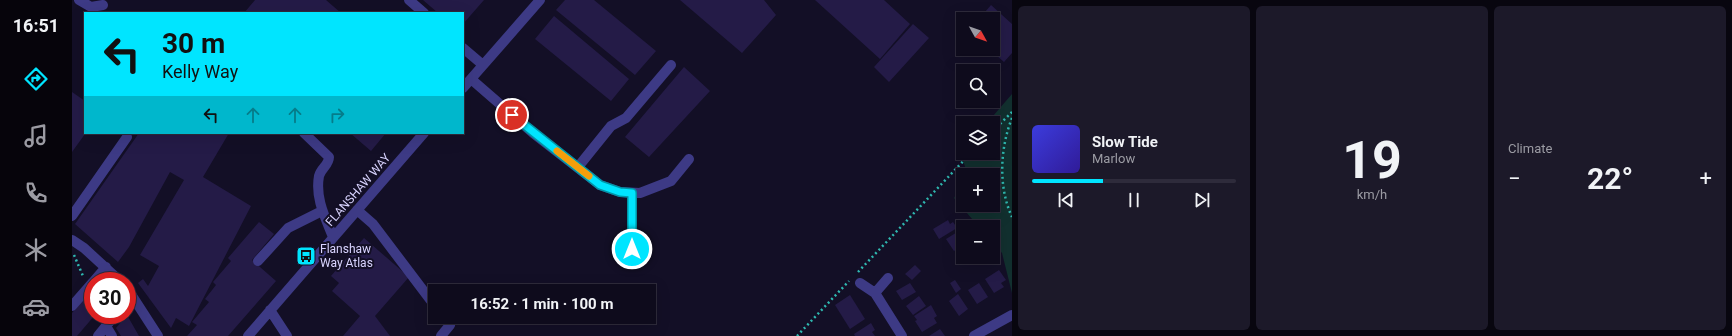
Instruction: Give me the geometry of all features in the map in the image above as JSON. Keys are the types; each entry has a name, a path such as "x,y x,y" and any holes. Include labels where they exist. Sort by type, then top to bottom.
{"street":[{"path":"79,0 91,7 104,5"},
{"path":"409,0 423,12"},
{"path":"464,87 540,0"},
{"path":"464,49 483,65"},
{"path":"578,167 611,126 626,118 671,65"},
{"path":"471,79 533,133 600,185 620,192 640,193 671,181 689,159"},
{"path":"305,134 329,156 329,162 319,174 318,192 322,211 333,237"},
{"name":"FLANSHAW WAY","path":"248,336 423,134"},
{"path":"72,216 127,137"},
{"path":"632,193 632,249"},
{"path":"357,210 373,224 428,297"},
{"path":"258,261 288,228 322,211"},
{"path":"72,240 84,248 111,272"},
{"path":"102,272 106,267"},
{"path":"875,293 888,278"},
{"path":"855,279 875,293 902,336"},
{"path":"72,306 84,292"},
{"path":"136,304 158,336"},
{"path":"270,310 287,336"},
{"path":"974,336 1012,315"},
{"path":"441,336 449,324"},
{"path":"98,336 106,326 112,336"}],"path":[{"path":"1000,124 1012,112"},
{"path":"1012,118 1007,132 1002,163 1006,205 1012,217"},
{"path":"797,336 855,279 965,160"},
{"path":"72,251 85,272"}],"green space":[{"path":"1012,94 1012,293 1002,253 1000,251 1000,220 973,220 966,212 1000,212 1000,168 966,168 963,160 1000,160 1000,116 993,116"}],"building":[{"path":"255,0 326,0 340,12 245,12"},
{"path":"423,0 484,0 464,23 464,12 437,12"},
{"path":"565,0 594,0 656,51 635,75 556,10"},
{"path":"680,0 764,0 776,15 742,53"},
{"path":"815,0 884,0 910,24 880,59"},
{"path":"991,5 999,12 985,12"},
{"path":"1000,13 1012,24 1012,53 1004,62 997,56 1000,56"},
{"path":"554,16 629,79 611,101 535,39"},
{"path":"913,24 929,38 889,82 874,67"},
{"path":"684,67 710,91 649,157 625,137"},
{"path":"72,92 84,100 85,134 72,152"},
{"path":"138,134 228,134 203,177 251,206 189,326 176,318 171,328 138,283 143,279 148,286 159,266 140,255 184,180 170,172 129,247 118,262 75,224"},
{"path":"351,134 385,134 371,151"},
{"path":"948,220 950,224 953,222 956,226 956,229 939,239 933,229"},
{"path":"259,222 274,234 252,260 276,281 228,336 187,336 197,325 192,322 209,302 205,299 216,285 213,282 231,261 228,258"},
{"path":"956,233 956,250 954,251 946,239"},
{"path":"364,238 409,277 375,316 390,336 343,336 360,316 332,291 339,283 331,276"},
{"path":"915,265 921,271 912,280 905,274"},
{"path":"999,270 1006,280 1001,283 1004,287 994,293 985,279"},
{"path":"955,280 961,289 956,293 950,283"},
{"path":"910,283 916,292 902,300 896,291"},
{"path":"979,283 988,297 977,304 968,290"},
{"path":"958,294 968,309 959,316 949,301"},
{"path":"850,295 865,319 850,329 835,305"},
{"path":"919,296 926,306 913,315 906,306"},
{"path":"84,299 84,324 87,324 77,336 72,336 72,313"},
{"path":"931,305 937,316 934,318 937,323 922,332 915,321 917,320 914,316"},
{"path":"871,323 875,330 872,332 875,336 855,336 854,334"},
{"path":"119,324 132,324 139,336 121,336 116,328"},
{"path":"940,329 945,336 929,336"}],"slow traffic":[{"path":"557,151 589,176"}],"place":[{"name":"Flanshaw Way Atlas","path":"306,256"}],"route":[{"path":"512,115 600,185 620,192 632,193 632,249"}]}
